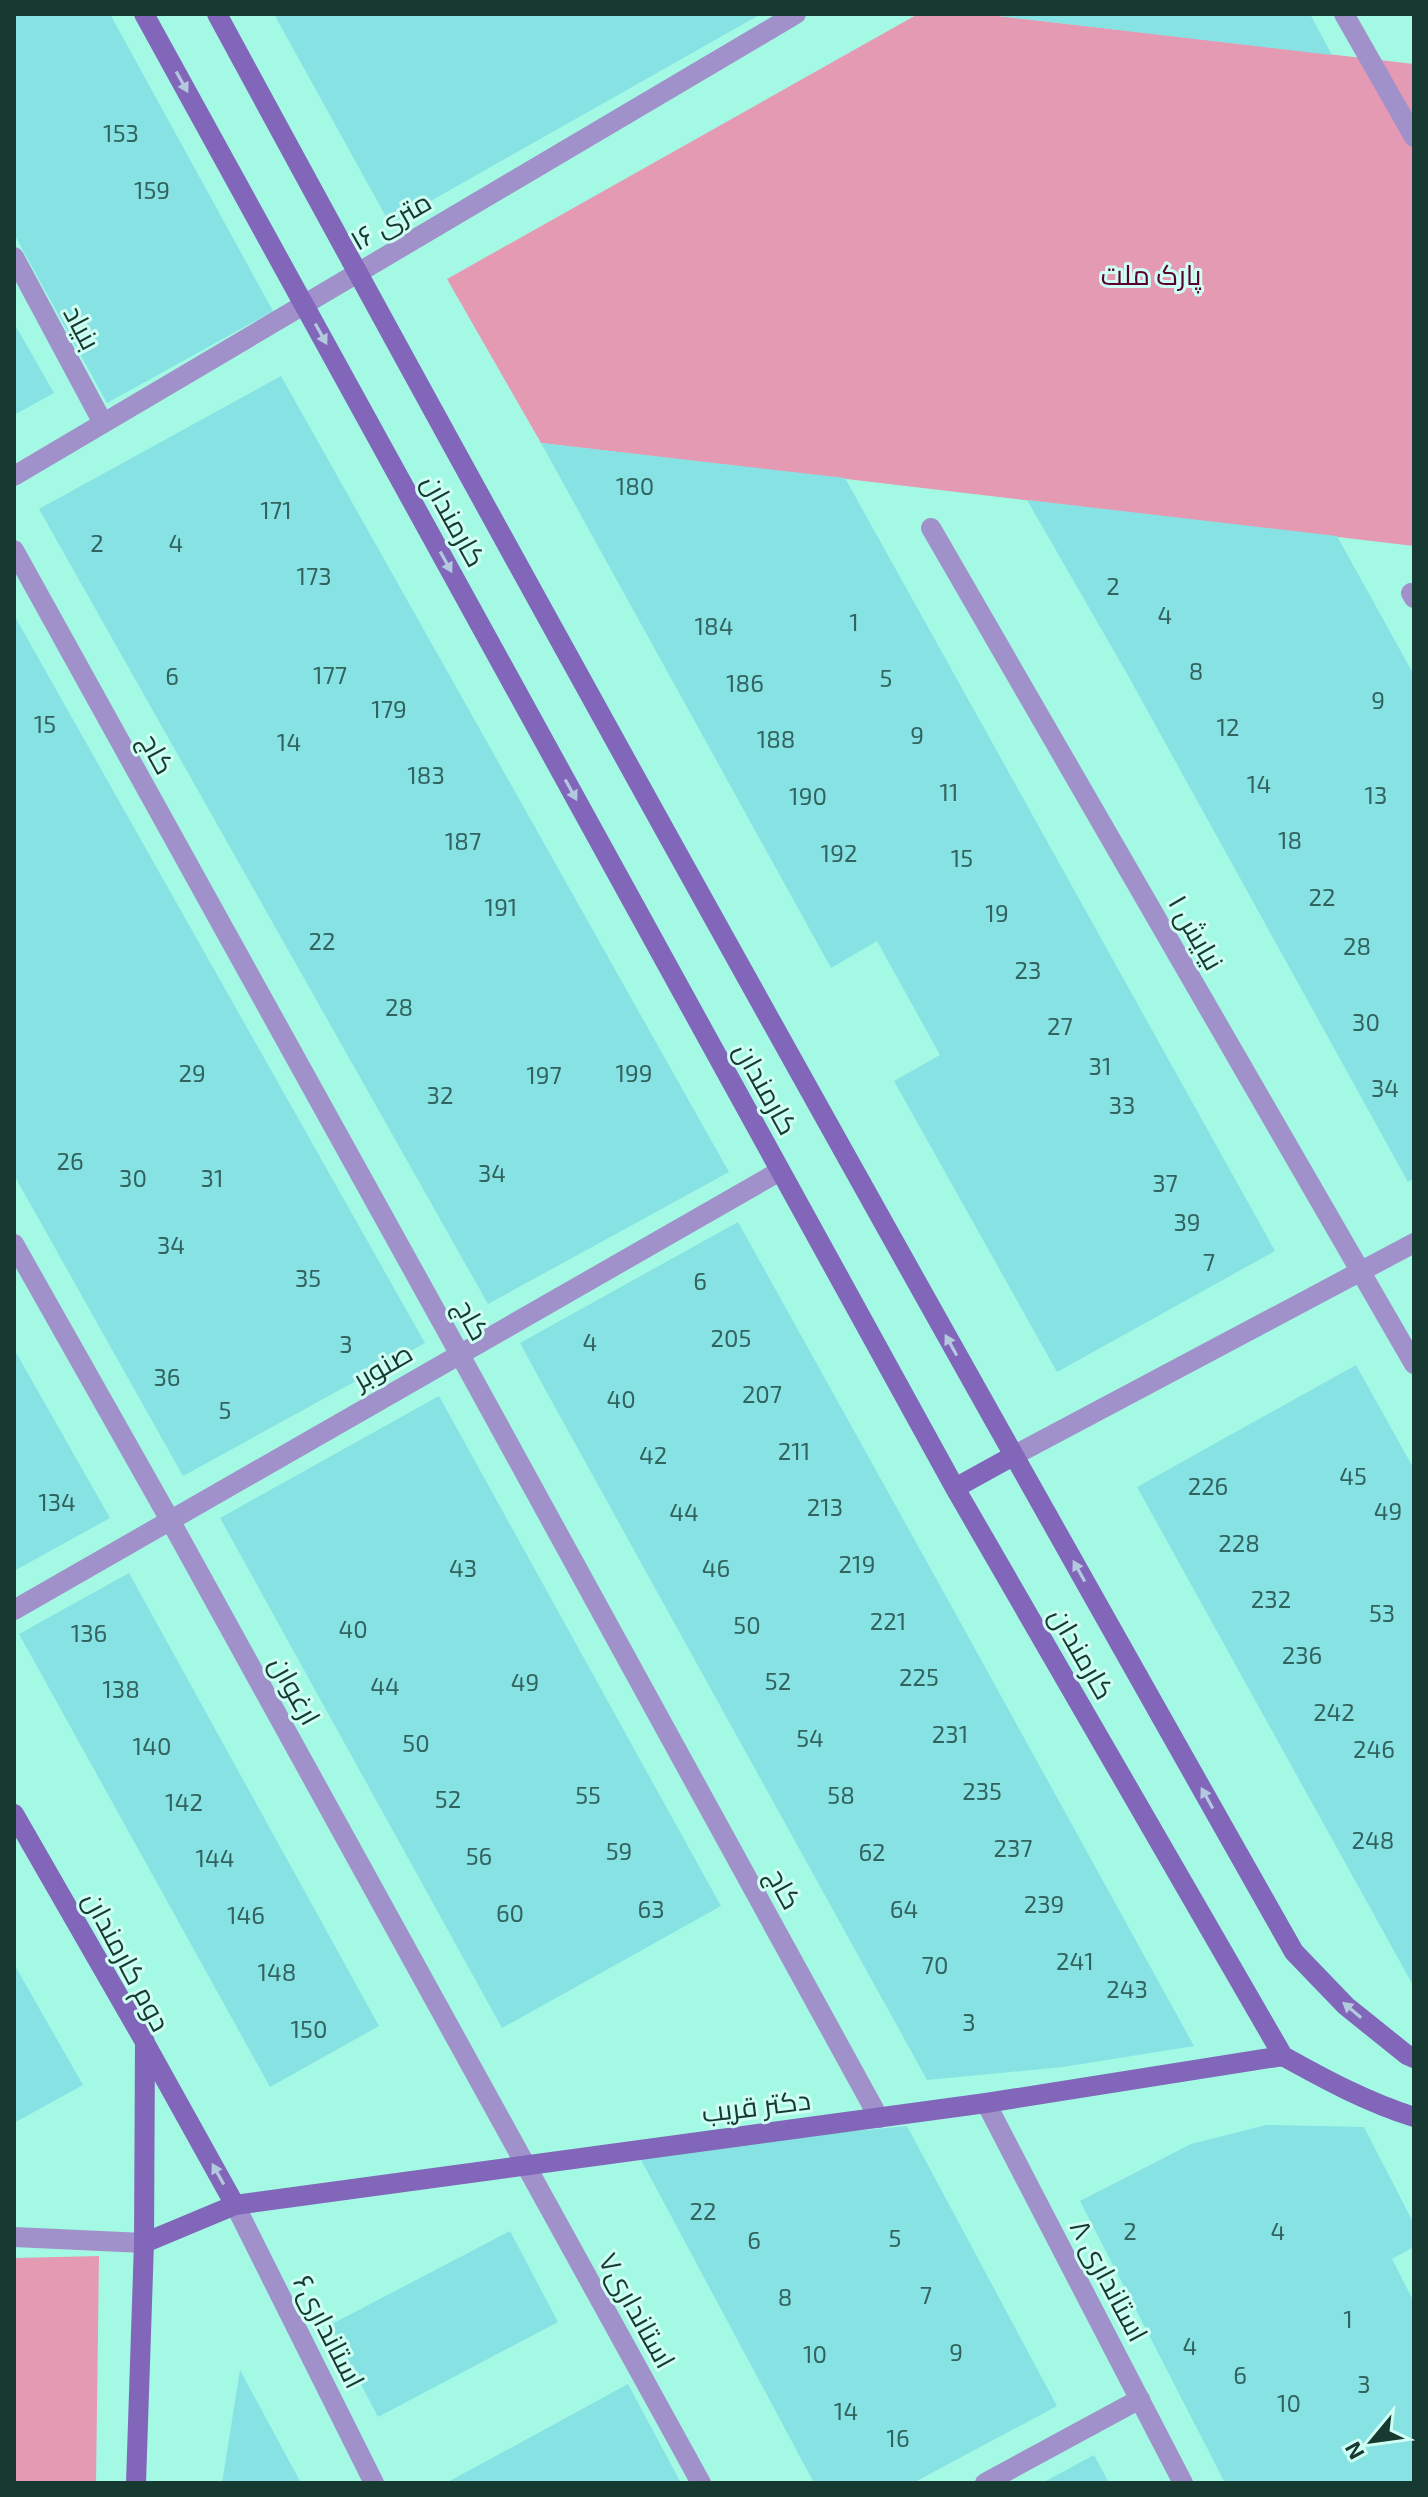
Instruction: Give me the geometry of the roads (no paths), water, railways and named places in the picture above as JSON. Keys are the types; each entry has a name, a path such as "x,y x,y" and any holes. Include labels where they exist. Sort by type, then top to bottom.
{"main road":[{"name":"کارمندان","path":"144,14 955,1488 1283,2056"},
{"name":"کارمندان","path":"217,14 1013,1456 1294,1952 1346,2006 1414,2058"},
{"path":"955,1488 1013,1456"},
{"name":"دوم کارمندان","path":"14,1814 145,2042 144,2243 136,2483"},
{"path":"145,2042 235,2205"},
{"path":"1283,2056 1336,2086 1414,2117"},
{"name":"دکتر قریب","path":"144,2243 235,2205 986,2103 1283,2056"}],"street":[{"name":"۱۶ متری","path":"14,476 796,14"},
{"path":"1344,14 1414,137"},
{"name":"بنیاد","path":"14,257 103,423"},
{"name":"نیایش ۱","path":"931,528 1414,1364"},
{"name":"کاج","path":"14,550 879,2118"},
{"name":"صنوبر","path":"14,1610 780,1171"},
{"path":"1013,1456 1414,1243"},
{"name":"ارغوان","path":"14,1244 526,2164"},
{"name":"استانداری ۸","path":"986,2103 1183,2483"},
{"name":"استانداری۷","path":"526,2164 701,2483"},
{"name":"استانداری۶","path":"235,2205 374,2483"},
{"path":"14,2237 144,2243"},
{"path":"985,2483 1140,2399"}],"park label":[{"name":"پارک ملت","path":"1151,274"}]}
